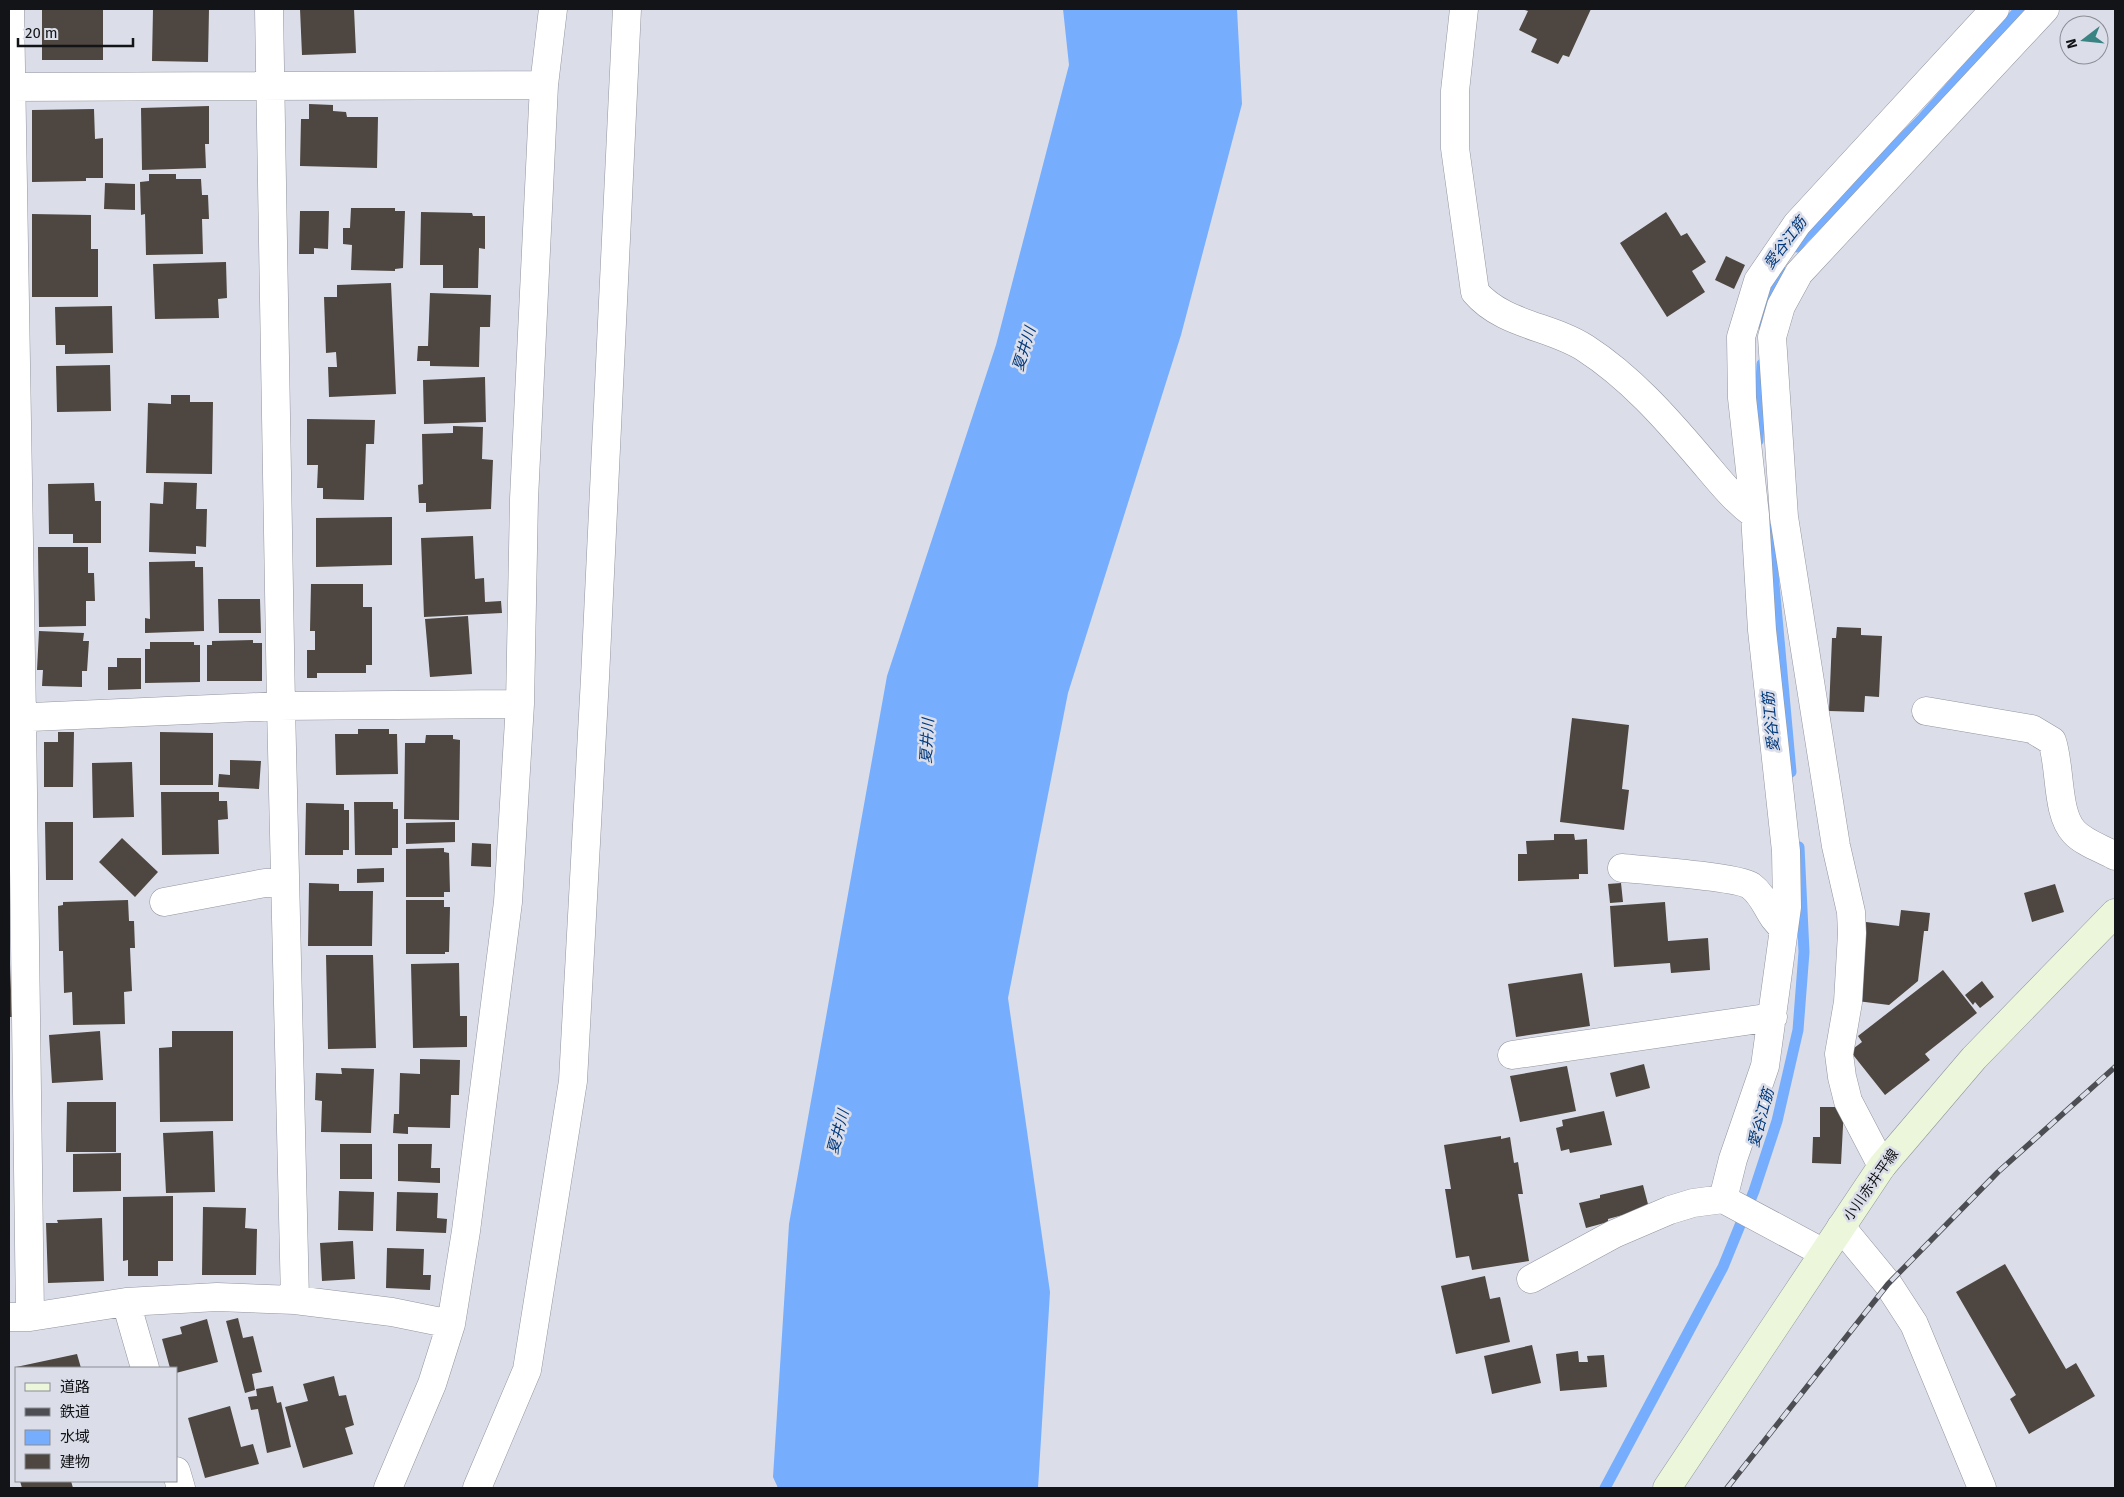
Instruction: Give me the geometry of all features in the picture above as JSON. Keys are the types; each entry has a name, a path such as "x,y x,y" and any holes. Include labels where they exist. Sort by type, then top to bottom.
{"main road":[{"name":"小川赤井平線","path":"1667,1488 1822,1252 1882,1166 1974,1058 2115,913"}],"street":[{"path":"10,9 19,1317 126,1302 217,1296 295,1300 392,1312 451,1324"},
{"path":"269,9 281,706 295,1300"},
{"path":"388,1488 432,1384 451,1324 466,1231 508,902 520,704 524,499 544,85 553,9"},
{"path":"477,1488 527,1370 573,1081 595,678 627,9"},
{"path":"1464,9 1455,91 1455,148 1475,292 1492,306 1516,320 1568,339 1585,348 1612,368 1666,419 1734,500 1755,515"},
{"path":"1723,1200 1733,1159 1766,1066 1787,907 1786,851 1762,630 1755,515 1742,398 1742,337 1758,281 1797,224 1995,9"},
{"path":"1882,1166 1848,1101 1839,1054 1848,1002 1852,933 1851,912 1838,854 1784,517 1772,337 1781,306 1799,273 2045,9"},
{"path":"10,87 544,85"},
{"path":"16,718 281,706 520,704"},
{"path":"1926,711 2032,729 2052,742 2059,764 2061,800 2067,821 2074,832 2115,856"},
{"path":"1622,868 1746,883 1765,899 1775,922 1784,928"},
{"path":"164,902 265,882 285,883"},
{"path":"1512,1055 1773,1016"},
{"path":"1531,1279 1606,1238 1670,1210 1693,1203 1723,1200 1822,1252"},
{"path":"1841,1227 1888,1284 1914,1324 1982,1488"},
{"path":"126,1302 145,1367"}],"water":[{"name":"夏井川","path":"1063,9 1237,9 1242,104 1181,335 1068,693 1008,998 1050,1292 1038,1488 778,1488 773,1477 789,1224 887,676 996,345 1069,65"}],"building":[{"path":"42,9 103,9 103,60 42,60"},
{"path":"153,9 209,9 208,62 152,61"},
{"path":"300,9 354,9 356,53 302,55"},
{"path":"1522,9 1591,9 1569,57 1563,55 1558,64 1531,52 1537,39 1519,30 1528,11"},
{"path":"309,104 333,105 333,111 346,112 347,117 378,117 377,168 300,166 301,119 309,119"},
{"path":"209,106 209,144 205,144 206,168 142,170 141,108"},
{"path":"94,109 95,139 103,138 103,178 86,178 86,181 32,182 32,110"},
{"path":"149,174 176,174 176,179 201,179 202,195 208,195 209,219 202,219 203,254 146,255 145,214 141,215 140,182 149,181"},
{"path":"105,183 135,184 135,210 104,209"},
{"path":"351,208 395,208 395,211 405,211 403,268 395,269 395,271 351,270 352,245 343,244 343,228 350,228"},
{"path":"300,211 329,211 328,249 314,248 314,254 299,254"},
{"path":"421,212 472,213 473,216 485,216 485,249 479,248 478,288 443,288 443,265 420,265"},
{"path":"1666,212 1681,236 1687,233 1706,262 1692,271 1705,292 1667,317 1620,243"},
{"path":"32,214 91,215 91,249 98,249 98,297 32,297"},
{"path":"1726,256 1745,265 1734,289 1715,280"},
{"path":"226,262 227,298 218,299 219,318 155,319 153,264"},
{"path":"391,283 396,394 329,397 328,367 337,367 336,352 326,353 324,297 337,297 337,285"},
{"path":"430,293 491,295 490,327 480,327 479,367 430,366 430,361 417,361 418,346 428,346"},
{"path":"112,306 113,353 65,354 65,345 56,345 55,307"},
{"path":"110,365 111,411 57,412 56,366"},
{"path":"485,377 486,422 424,424 423,380"},
{"path":"171,395 190,395 190,402 213,402 212,474 146,473 148,403 171,404"},
{"path":"307,419 375,420 374,444 366,444 364,500 323,499 323,488 317,488 318,465 307,465"},
{"path":"453,426 483,427 482,459 493,460 491,509 426,512 426,503 419,503 418,485 423,484 422,434 453,433"},
{"path":"164,482 197,483 196,509 207,509 206,547 196,546 196,554 149,552 150,503 163,504"},
{"path":"94,483 95,501 101,501 101,543 73,543 73,534 49,534 48,484"},
{"path":"392,517 392,565 316,567 316,518"},
{"path":"473,536 475,579 484,578 485,602 501,601 502,613 424,617 421,538"},
{"path":"38,547 88,547 88,573 94,573 95,601 86,601 86,626 39,627"},
{"path":"195,561 195,567 203,567 204,631 145,633 145,618 150,619 149,562"},
{"path":"311,584 363,584 363,607 372,607 372,665 366,665 366,673 317,673 317,678 307,678 307,650 315,650 315,631 310,631"},
{"path":"218,599 260,599 261,633 219,633"},
{"path":"468,616 472,674 430,677 425,619"},
{"path":"1837,627 1861,628 1861,635 1882,636 1879,697 1865,696 1864,712 1829,711 1832,638 1836,638"},
{"path":"39,631 84,633 83,641 89,641 87,671 82,671 82,687 42,686 43,670 37,670"},
{"path":"253,640 253,643 262,643 262,681 207,681 207,645 212,645 212,641"},
{"path":"150,642 194,642 194,645 200,645 200,682 145,683 145,649 150,649"},
{"path":"117,658 141,658 141,689 108,690 108,667 117,667"},
{"path":"1572,718 1629,725 1622,789 1629,790 1624,830 1560,822"},
{"path":"358,729 389,729 389,734 397,734 398,774 336,775 335,734 358,734"},
{"path":"58,732 74,732 73,787 44,787 44,742 58,742"},
{"path":"160,732 213,733 213,785 160,785"},
{"path":"426,735 453,735 453,739 460,740 459,820 404,819 405,743 425,743"},
{"path":"230,760 261,761 259,789 218,787 219,774 230,775"},
{"path":"132,762 134,817 93,818 92,763"},
{"path":"161,792 219,792 219,801 227,801 228,819 218,820 219,854 162,855"},
{"path":"354,802 393,802 393,809 398,809 398,848 392,848 392,855 355,855"},
{"path":"306,803 344,804 344,810 349,810 349,850 343,850 343,855 305,855"},
{"path":"45,822 73,822 73,880 46,880"},
{"path":"455,822 455,842 406,844 406,823"},
{"path":"1554,834 1574,834 1575,840 1587,839 1588,874 1579,874 1579,879 1518,881 1518,854 1527,854 1526,841 1554,840"},
{"path":"122,838 158,872 135,897 99,862"},
{"path":"472,843 491,844 491,867 471,866"},
{"path":"444,848 444,852 449,853 450,892 444,892 444,897 406,897 406,849"},
{"path":"384,868 384,882 357,883 357,869"},
{"path":"309,883 339,884 339,891 373,891 372,946 308,946"},
{"path":"1621,883 1623,902 1610,903 1608,884"},
{"path":"2055,884 2064,912 2032,922 2024,893"},
{"path":"128,900 129,921 134,921 135,948 130,948 132,991 124,992 125,1024 73,1025 72,992 64,993 63,951 59,951 58,906 63,905 63,902"},
{"path":"406,900 444,900 444,907 450,907 449,952 445,952 445,954 406,954"},
{"path":"1665,902 1668,941 1708,938 1710,970 1671,973 1670,963 1614,967 1610,906"},
{"path":"1901,910 1930,913 1928,931 1924,931 1918,981 1889,1005 1857,1001 1866,922 1899,926"},
{"path":"9,937 12,1017 9,1017"},
{"path":"326,955 373,955 376,1048 328,1049"},
{"path":"459,963 460,1016 467,1016 467,1047 413,1048 411,964"},
{"path":"1943,970 1977,1013 1925,1054 1930,1060 1885,1095 1850,1051 1862,1042 1858,1036"},
{"path":"1582,973 1590,1026 1516,1037 1508,984"},
{"path":"1982,981 1994,997 1980,1008 1975,1002 1973,1005 1965,995"},
{"path":"100,1031 103,1080 52,1083 49,1035"},
{"path":"172,1031 233,1031 233,1121 160,1122 159,1048 172,1047"},
{"path":"420,1059 460,1060 459,1095 451,1095 450,1128 408,1127 408,1134 393,1133 394,1114 399,1114 400,1073 420,1074"},
{"path":"1644,1064 1650,1088 1616,1097 1610,1073"},
{"path":"1567,1066 1576,1111 1520,1122 1510,1076"},
{"path":"341,1068 374,1069 371,1133 321,1132 322,1101 315,1100 316,1073 342,1074"},
{"path":"67,1102 116,1102 116,1152 66,1152"},
{"path":"1820,1107 1844,1107 1841,1164 1812,1163 1813,1137 1820,1137"},
{"path":"1604,1111 1612,1145 1570,1153 1569,1149 1561,1151 1556,1128 1563,1126 1562,1120"},
{"path":"213,1131 215,1192 166,1193 163,1133"},
{"path":"1501,1136 1501,1139 1510,1137 1514,1163 1518,1162 1523,1194 1518,1194 1529,1261 1472,1270 1469,1256 1456,1258 1445,1189 1451,1189 1444,1145"},
{"path":"340,1144 372,1144 372,1179 340,1179"},
{"path":"398,1144 432,1144 431,1168 440,1168 440,1183 398,1181"},
{"path":"121,1153 121,1191 73,1192 73,1154"},
{"path":"1643,1185 1649,1208 1608,1219 1608,1222 1586,1228 1579,1203 1600,1198 1600,1195"},
{"path":"339,1191 374,1192 373,1231 338,1230"},
{"path":"397,1192 438,1193 437,1218 447,1219 446,1233 396,1231"},
{"path":"173,1196 173,1261 158,1261 158,1276 128,1276 128,1260 123,1261 123,1197"},
{"path":"203,1207 246,1208 245,1228 257,1229 256,1275 202,1275"},
{"path":"102,1218 104,1281 48,1283 46,1223 58,1223 57,1220"},
{"path":"353,1241 355,1279 322,1281 320,1243"},
{"path":"387,1248 424,1249 423,1275 431,1275 430,1290 386,1288"},
{"path":"2005,1264 2066,1369 2076,1363 2095,1396 2029,1434 2010,1399 2016,1395 1956,1292"},
{"path":"1485,1276 1490,1299 1500,1297 1510,1342 1456,1354 1441,1286"},
{"path":"238,1318 243,1338 253,1336 262,1372 252,1374 255,1390 245,1393 226,1321"},
{"path":"207,1319 218,1362 178,1372 178,1367 170,1367 162,1339 182,1334 180,1327"},
{"path":"1532,1345 1541,1383 1492,1394 1484,1356"},
{"path":"1578,1351 1579,1362 1588,1362 1587,1356 1604,1355 1607,1387 1560,1391 1556,1354"},
{"path":"77,1354 81,1367 16,1367"},
{"path":"334,1376 339,1396 346,1395 354,1425 345,1428 353,1454 303,1468 285,1407 308,1401 303,1384"},
{"path":"273,1386 277,1403 281,1402 291,1447 267,1453 258,1409 251,1410 248,1397 257,1396 256,1389"},
{"path":"230,1406 241,1447 253,1444 259,1464 205,1478 188,1418"},
{"path":"20,1482 71,1482 73,1488 22,1488"}],"waterway":[{"name":"愛谷江筋","path":"1797,247 1923,118 2020,9"},
{"name":"愛谷江筋","path":"1764,326 1766,302 1781,271"},
{"name":"愛谷江筋","path":"1758,441 1762,364"},
{"name":"愛谷江筋","path":"1769,529 1791,772"},
{"name":"愛谷江筋","path":"1605,1488 1723,1267 1754,1191 1777,1121 1798,1030 1804,952 1799,847"}],"railway":[{"path":"1727,1488 1888,1284 1998,1172 2115,1067"}]}
